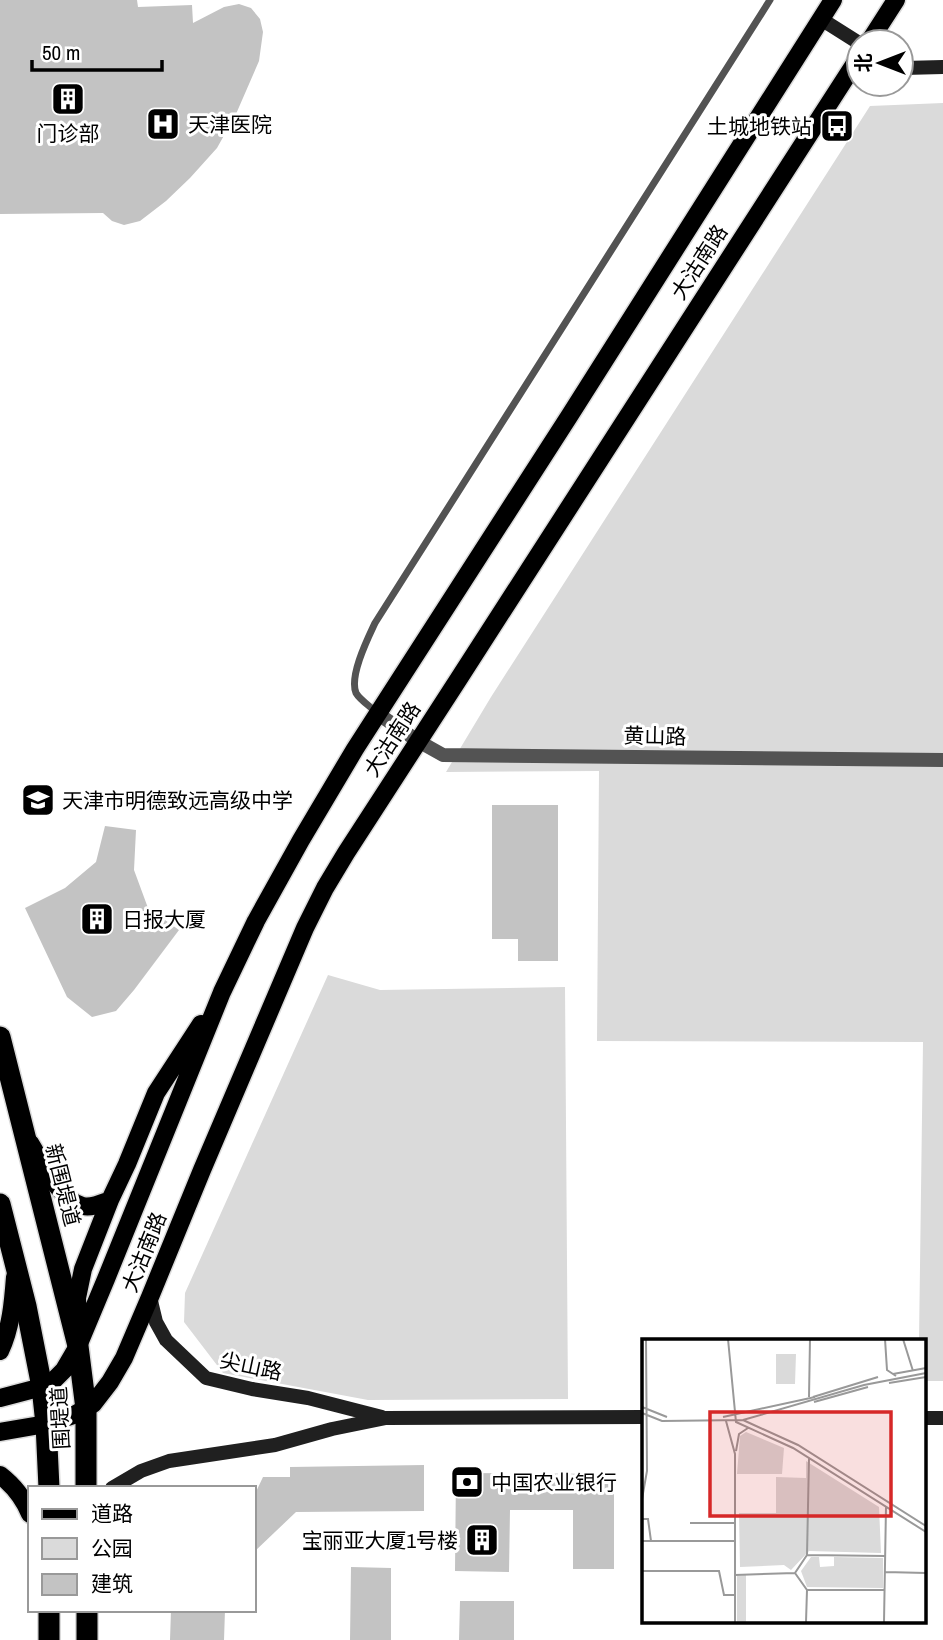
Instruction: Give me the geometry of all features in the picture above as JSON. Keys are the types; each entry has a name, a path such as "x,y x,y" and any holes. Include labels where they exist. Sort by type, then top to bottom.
{"highway":[{"name":"新围堤道","path":"0,1037 78,1346"},
{"path":"0,1203 26,1306 42,1387"},
{"name":"围堤道","path":"78,1346 86,1409 86,1486"},
{"name":"围堤道","path":"42,1387 48,1486"},
{"path":"49,1612 49,1640"},
{"path":"87,1612 87,1640"}],"main road":[{"name":"大沽南路","path":"0,1398 42,1387 64,1370 78,1346 222,992 256,921 378,714 833,0"},
{"path":"878,28 896,0"},
{"path":"821,19 845,34"},
{"path":"915,68 943,67"},
{"name":"大沽南路","path":"0,1432 46,1424 74,1415 93,1404 110,1382 124,1358 304,928 326,888 845,79"},
{"path":"78,1346 78,1298 83,1269 110,1200 156,1093 222,992"},
{"path":"24,1132 50,1176 67,1198 82,1206 97,1205 110,1200"},
{"path":"0,1351 13,1311 15,1267"},
{"name":"尖山路","path":"150,1297 156,1322 166,1340 206,1378 308,1398 386,1418"},
{"name":"尖山路","path":"116,1486 141,1471 169,1461 275,1445 386,1418 642,1417"},
{"path":"0,1475 28,1510"}],"street":[{"name":"黄山路","path":"378,714 443,755 943,760"}],"lane":[{"path":"378,714 356,693 355,679 361,655 375,623 770,0"}],"green space":[{"path":"943,103 943,1381 926,1381 926,1339 919,1339 923,1042 597,1041 599,771 446,772 491,697 870,106"},
{"path":"328,975 380,990 565,987 568,1399 368,1400 223,1373 184,1322 185,1293"}],"building":[{"name":"门诊部","path":"0,0 137,0 138,7 192,5 193,23 224,7 239,4 251,8 260,19 263,32 259,61 236,114 217,148 166,201 140,221 124,225 112,221 103,213 0,214"},
{"path":"492,805 558,805 558,961 518,961 518,939 492,939"},
{"name":"日报大厦","path":"105,826 136,830 134,870 148,908 179,930 116,1011 92,1017 67,997 25,908 65,888 96,862"},
{"path":"424,1465 424,1511 296,1512 256,1550 256,1492 263,1477 290,1477 290,1467"},
{"name":"宝丽亚大厦1号楼","path":"456,1473 614,1474 614,1569 573,1569 573,1510 510,1510 509,1572 455,1571"},
{"path":"351,1567 391,1568 391,1640 350,1640"},
{"path":"460,1601 514,1601 514,1640 459,1640"},
{"path":"171,1612 225,1612 224,1640 170,1640"}],"place":[{"name":"门诊部","path":"68,99"},
{"name":"天津医院","path":"163,124"},
{"name":"土城地铁站","path":"837,126"},
{"name":"天津市明德致远高级中学","path":"38,800"},
{"name":"日报大厦","path":"97,919"},
{"name":"中国农业银行","path":"467,1482"},
{"name":"宝丽亚大厦1号楼","path":"482,1540"}]}
